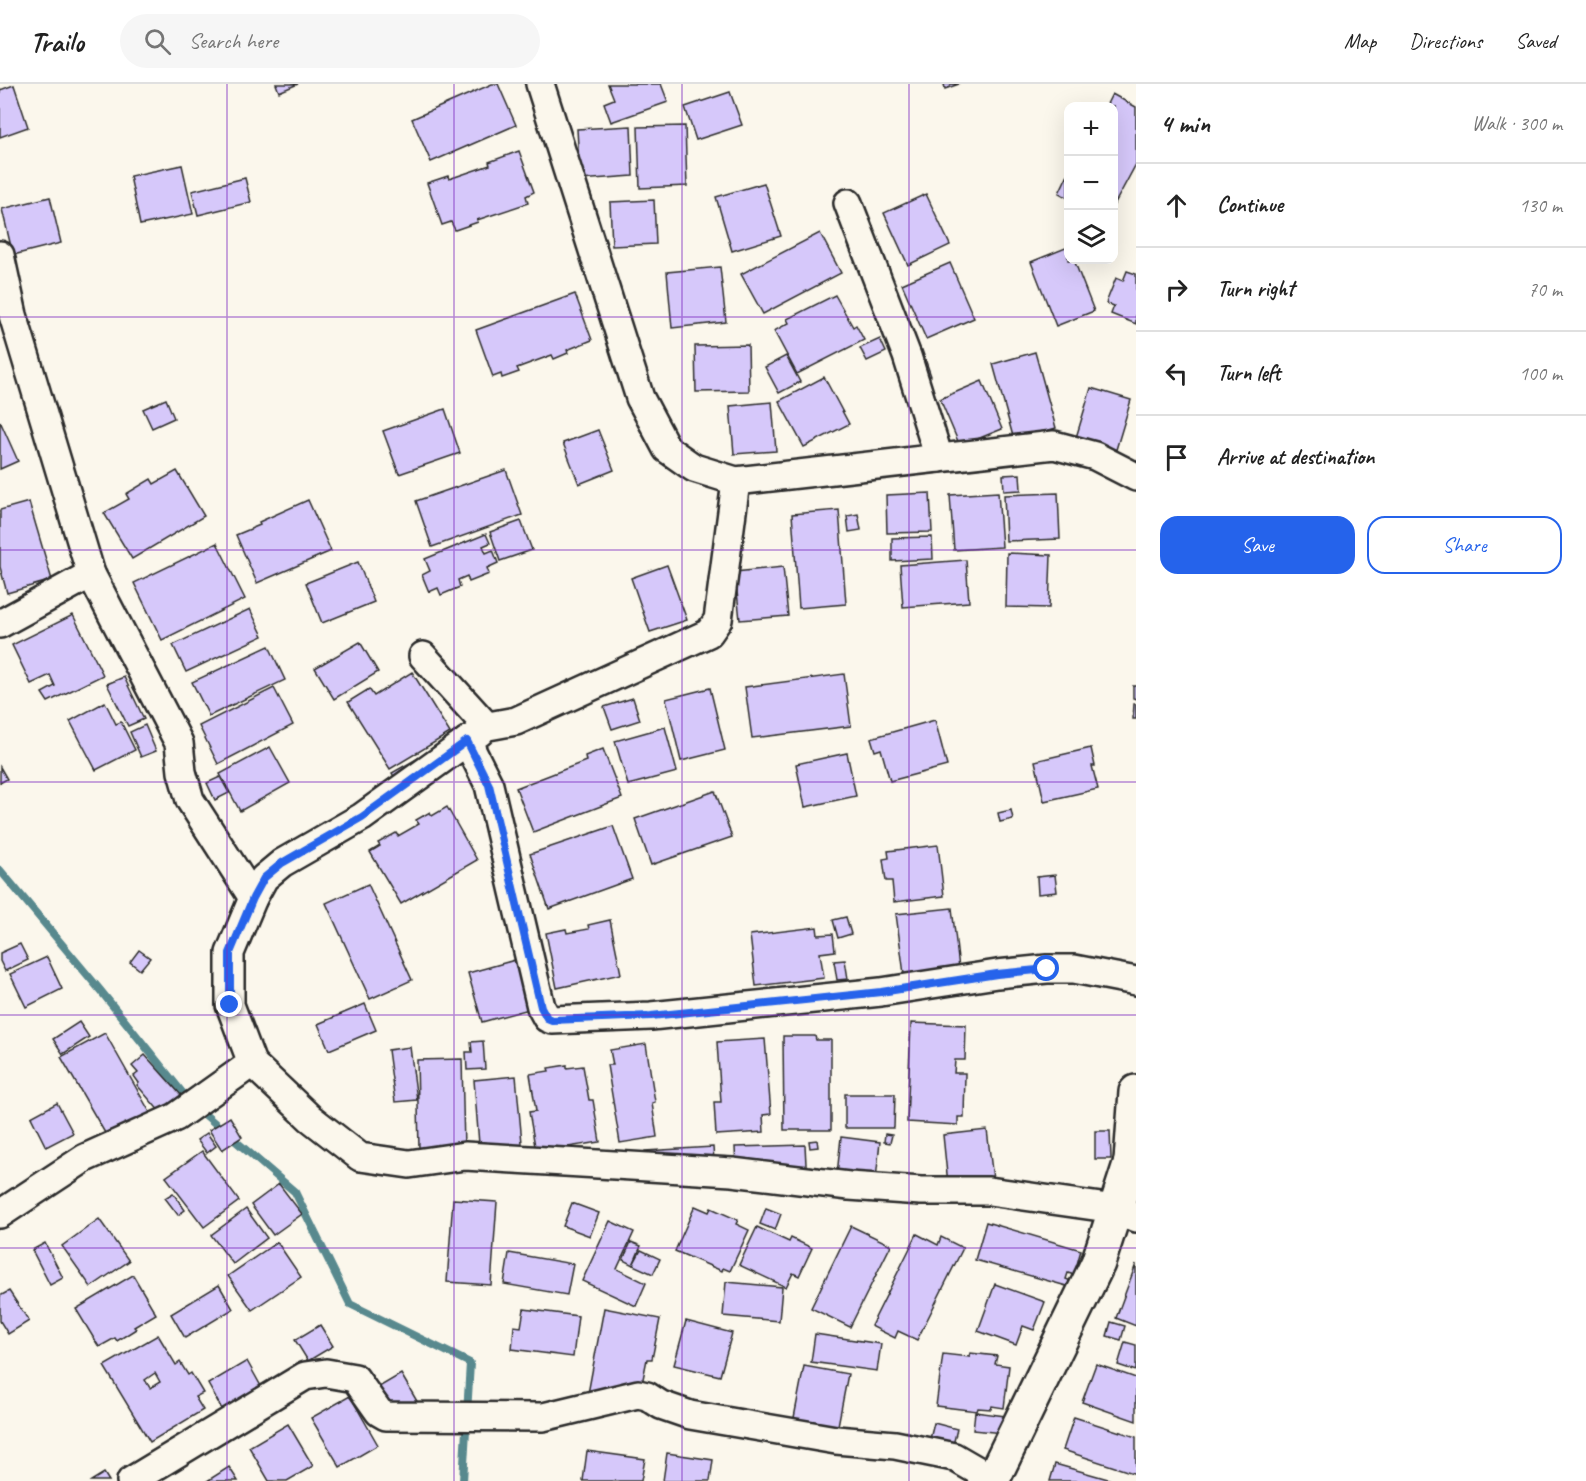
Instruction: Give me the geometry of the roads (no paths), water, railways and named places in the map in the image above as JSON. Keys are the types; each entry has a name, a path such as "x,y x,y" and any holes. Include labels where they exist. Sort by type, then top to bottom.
{"street":[{"path":"540,84 640,398 667,449 694,468 735,481 1054,445 1095,456 1136,477"},
{"path":"848,203 907,356 939,458"},
{"path":"0,255 6,311 91,574 178,743 182,772 190,800 253,898"},
{"path":"735,481 718,620 709,633 516,721 475,734 362,817 282,863 264,878 230,953 230,1005 252,1063 310,1118 360,1157 409,1164 465,1156 732,1172 849,1186 921,1191 989,1191 1126,1214"},
{"path":"0,624 91,574"},
{"path":"423,656 482,721 475,734 541,1007 547,1018 552,1020 674,1014 881,992 997,974 1047,969 1074,969 1136,981"},
{"path":"0,1214 85,1158 176,1117 252,1063"},
{"path":"131,1481 305,1376 326,1373 355,1378 379,1413 386,1416 543,1417 638,1394 690,1415 836,1440 895,1445 954,1457 992,1480 1098,1263 1126,1214 1136,1092"}],"waterway":[{"path":"0,870 189,1101 295,1192 350,1304 470,1363 463,1481"}]}
